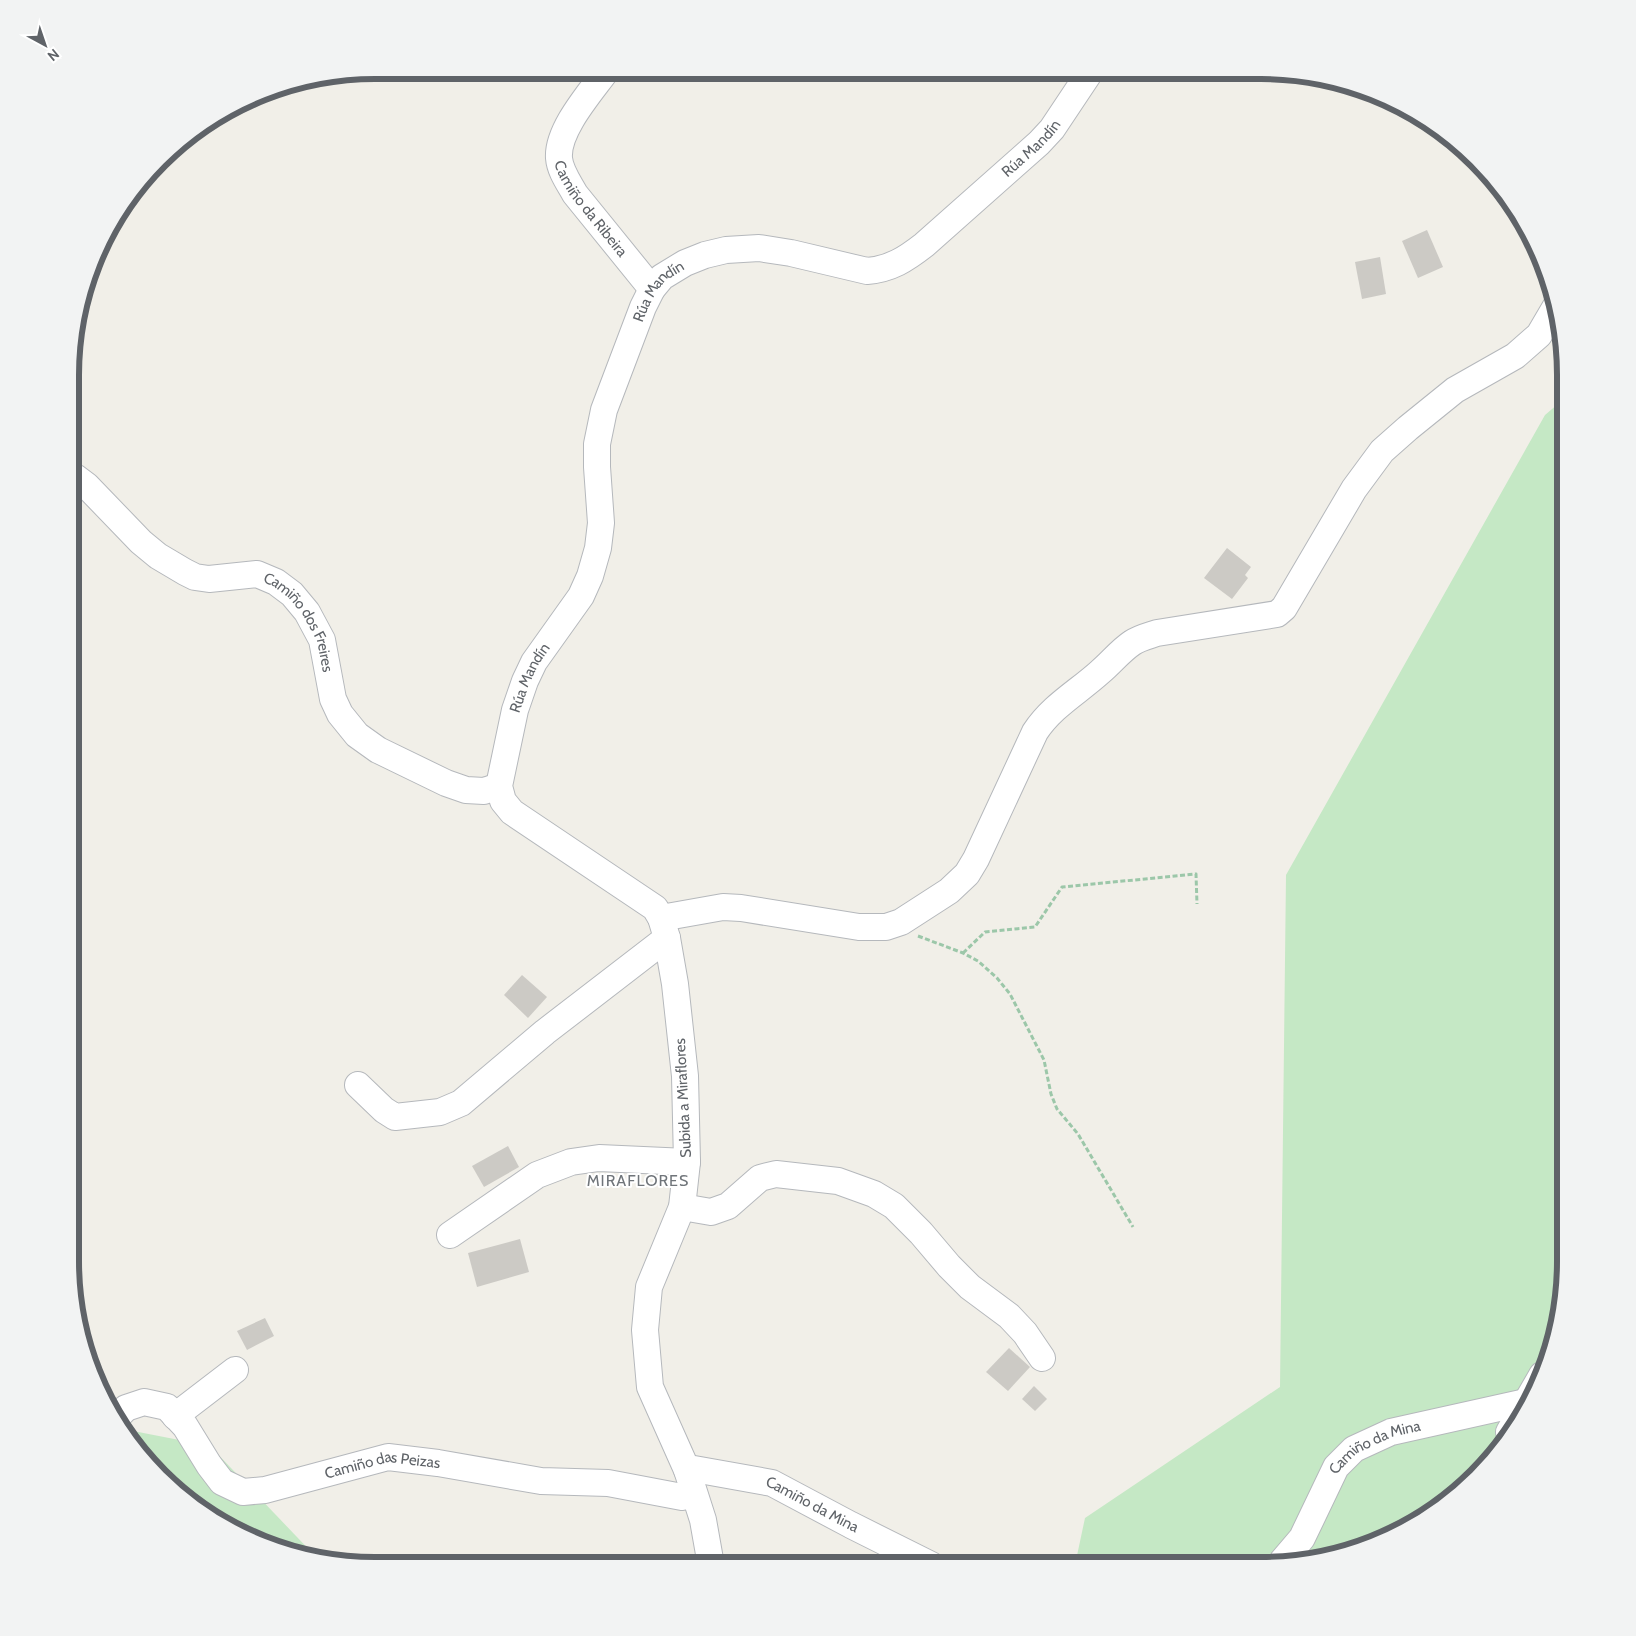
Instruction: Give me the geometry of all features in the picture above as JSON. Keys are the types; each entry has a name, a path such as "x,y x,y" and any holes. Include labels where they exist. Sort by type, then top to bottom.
{"street":[{"name":"Camiño da Ribeira","path":"601,79 560,141 559,159 566,179 575,194 652,289"},
{"name":"Rúa Mandín","path":"499,786 515,710 525,681 534,662 581,596 590,576 598,548 602,523 597,444 604,410 643,307 652,289 662,277 684,264 705,255 726,250 759,248 791,253 867,271 893,266 924,245 1040,143 1052,129 1085,79"},
{"path":"358,1085 384,1110 395,1117 440,1112 461,1103 664,928 724,907 741,908 859,927 886,927 900,922 949,891 967,874 976,859 1035,732 1053,709 1099,673 1133,642 1143,637 1157,633 1277,614 1284,608 1354,489 1382,451 1455,390 1515,356 1539,335 1551,314"},
{"name":"Camiño dos Freires","path":"79,480 141,542 158,556 185,572 195,577 209,579 258,574 276,582 292,594 307,612 322,640 333,699 340,714 357,736 378,750 446,783 466,790 484,791 499,786"},
{"path":"499,786 503,801 512,812 655,908 664,928"},
{"name":"Subida a Miraflores","path":"664,928 675,984 685,1076 687,1162 682,1208 649,1287 645,1330 650,1387 687,1470 702,1520 709,1557"},
{"path":"450,1235 537,1175 571,1162 599,1158 687,1162"},
{"path":"682,1208 711,1212 728,1206 760,1178 776,1174 838,1181 874,1194 894,1206 970,1287 1009,1316 1042,1358"},
{"path":"175,1416 235,1370"},
{"name":"Camiño das Peizas","path":"121,1413 126,1408 144,1402 167,1407 184,1426 222,1482 243,1492 265,1490 388,1458 438,1463 541,1481 608,1482 682,1497 694,1495"},
{"name":"Camiño da Mina","path":"1286,1556 1302,1538 1336,1467 1354,1449 1391,1432 1521,1403"},
{"name":"Camiño da Mina","path":"687,1470 694,1469 772,1483 915,1557"}],"path":[{"path":"963,953 985,932 1035,928 1062,887 1196,874 1197,904"},
{"path":"900,922 909,933 963,953 978,961 997,978 1010,994 1044,1060 1051,1094 1057,1109 1078,1134 1133,1227"}],"green space":[{"path":"1557,405 1557,1281 1552,1319 1535,1375 1507,1426 1471,1471 1426,1507 1375,1535 1319,1552 1281,1557 1077,1557 1085,1518 1280,1387 1286,875 1545,415"},
{"path":"132,1431 210,1446 309,1550 261,1535 210,1507 165,1471"}],"building":[{"path":"1427,230 1443,267 1418,278 1402,241"},
{"path":"1380,257 1386,294 1362,299 1355,262"},
{"path":"1227,548 1251,567 1245,575 1248,578 1232,599 1204,578"},
{"path":"522,975 547,997 528,1018 504,995"},
{"path":"508,1146 519,1167 484,1187 472,1166"},
{"path":"520,1239 529,1272 477,1287 468,1253"},
{"path":"265,1318 274,1336 247,1350 237,1331"},
{"path":"1009,1348 1030,1367 1008,1391 986,1372"},
{"path":"1034,1386 1047,1399 1035,1411 1022,1399"}],"district":[{"name":"MIRAFLORES","path":"638,1180"}]}
